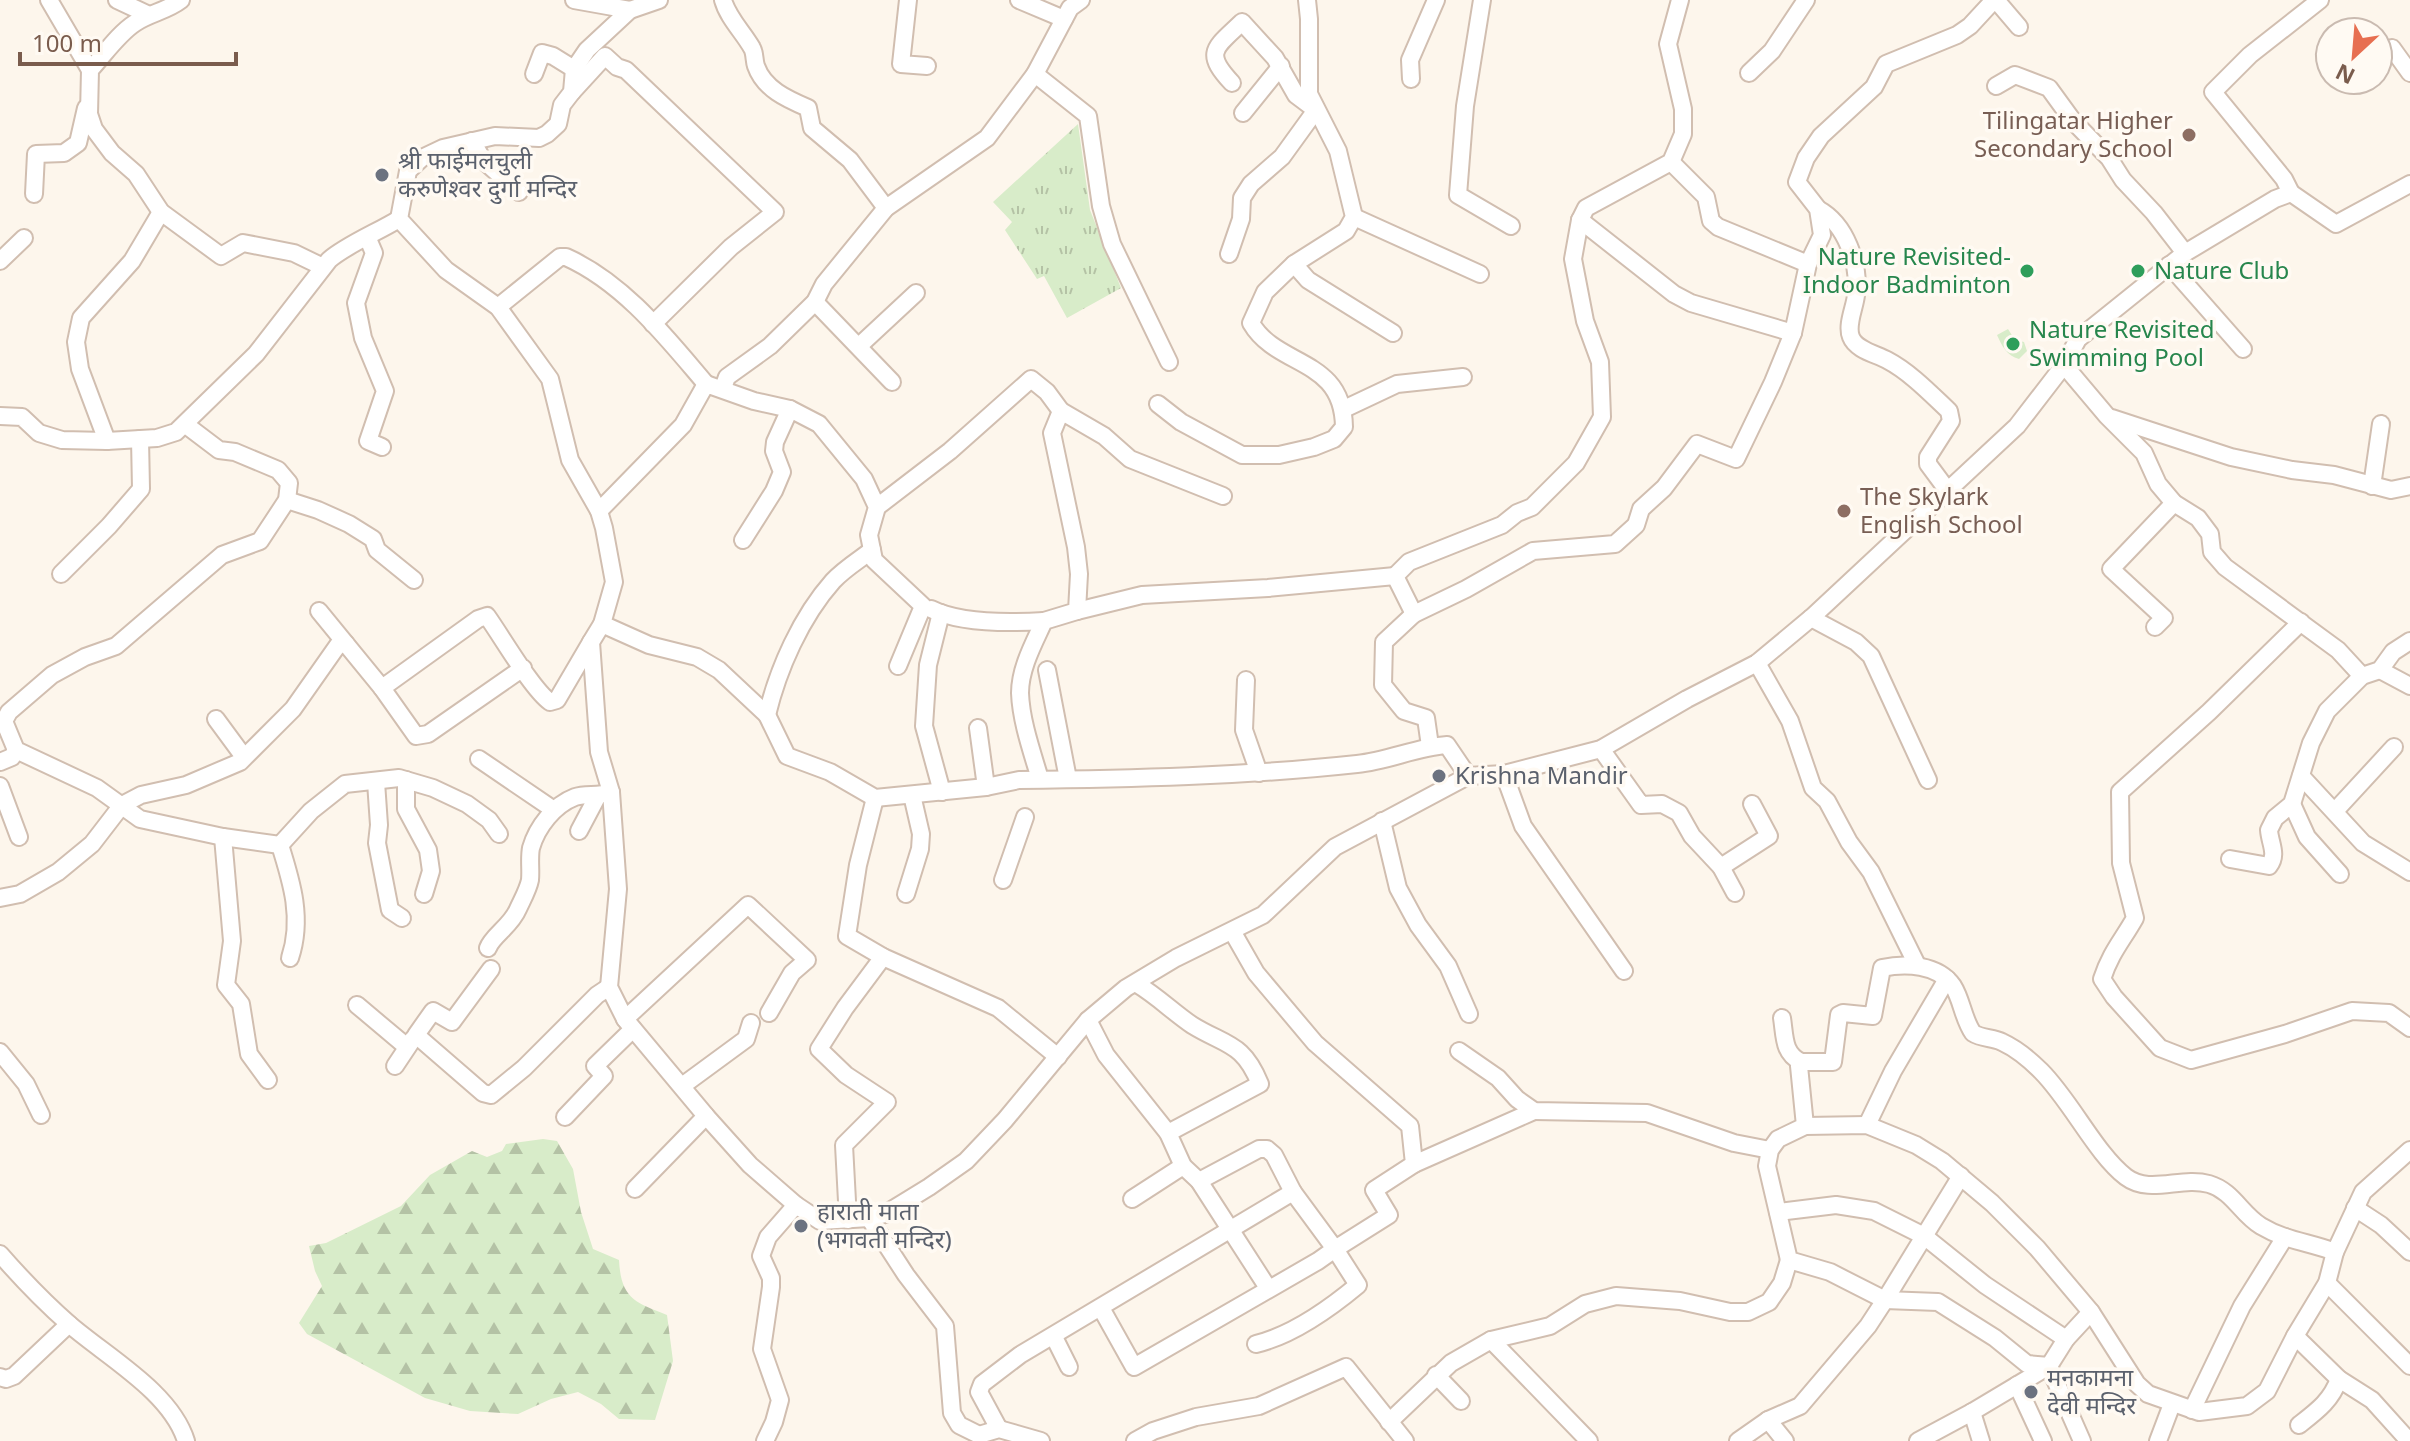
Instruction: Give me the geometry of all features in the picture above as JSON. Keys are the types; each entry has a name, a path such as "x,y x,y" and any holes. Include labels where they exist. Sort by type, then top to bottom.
{"street":[{"path":"49,0 90,70 89,114 94,129 112,153 136,174 161,212 221,256 243,243 294,253 323,267"},
{"path":"117,0 149,15"},
{"path":"90,70 132,25 149,15 163,12 181,0"},
{"path":"574,0 630,10"},
{"path":"572,92 574,69 587,50 630,10 659,0"},
{"path":"723,0 753,49 756,65 766,84 790,101 808,108 812,128 850,160 886,208"},
{"path":"908,0 901,64 927,66"},
{"path":"1019,0 1064,19"},
{"path":"599,511 683,425 714,386 770,346 815,302 824,284 886,208 987,138 1035,74 1070,8 1081,0"},
{"path":"1158,404 1181,422 1242,455 1279,455 1334,439 1344,427 1344,409 1338,392 1310,367 1257,334 1251,323 1265,292 1294,264 1346,231 1354,217 1338,151 1309,94 1307,0"},
{"path":"1411,79 1410,60 1436,0"},
{"path":"1482,0 1465,106 1458,195 1511,226"},
{"path":"1223,496 1130,459 1104,436 1061,411 1047,392 1031,379 950,451 877,507 869,535 874,560 923,606 941,613 1008,623 1044,621 1142,595 1268,588 1395,576 1409,562 1502,525 1517,513 1532,507 1576,463 1602,417 1600,362 1585,321 1573,259 1580,220 1586,208 1671,162 1683,134 1683,109 1668,44 1680,0"},
{"path":"1749,73 1772,51 1806,0"},
{"path":"1948,491 1928,464 1928,457 1951,421 1949,411 1891,362 1857,346 1852,340 1850,331 1857,292 1853,258 1830,216 1818,209 1797,182 1806,158 1821,136 1874,87 1886,64 1957,35 1995,0 2019,27"},
{"path":"2320,0 2250,55 2213,92 2284,179 2291,193 2336,224 2408,190"},
{"path":"1232,83 1217,67 1214,48 1242,22 1281,66 1296,95 1316,110"},
{"path":"2394,51 2410,73"},
{"path":"534,74 542,53 574,69"},
{"path":"0,416 22,417 39,433 62,440 157,438 176,432 270,338 323,267 339,252 368,239 399,219 408,171 422,158 443,148 495,136 539,138 547,134 558,124 562,105 605,56 617,67 626,70 775,212 731,247 653,324"},
{"path":"1243,113 1281,66"},
{"path":"1035,74 1088,116 1101,206 1112,244 1169,362"},
{"path":"1996,86 2015,75 2049,88 2073,121 2109,158 2123,180 2185,253"},
{"path":"34,194 36,154 64,153 78,143 90,91"},
{"path":"1229,254 1241,219 1242,198 1251,184 1282,157 1316,110"},
{"path":"472,141 483,160 519,192"},
{"path":"1671,162 1706,197 1711,221 1718,227 1808,264"},
{"path":"591,642 599,752 618,889 609,987 629,1024 706,1116 750,1165 796,1205 820,1221 885,1214 966,1161 1005,1120 1088,1020 1126,988 1176,958 1273,908 1335,847 1468,776 1504,774 1601,749 1757,663 1811,618 2017,426 2064,365 2078,339 2185,253 2275,199 2291,193"},
{"path":"1430,746 1426,718 1404,711 1383,685 1384,642 1414,614 1533,551 1615,544 1636,525 1641,509 1664,488 1697,444 1736,459 1793,333 1808,264 1822,235 1818,209"},
{"path":"107,441 80,369 76,342 81,318 132,261 161,212"},
{"path":"1354,217 1480,274"},
{"path":"382,688 478,619 487,616 541,695 550,702 557,700 602,624 614,582 599,511 570,460 550,379 498,307 446,270 399,219"},
{"path":"1580,220 1674,294 1691,303 1793,333"},
{"path":"0,261 24,238"},
{"path":"368,239 374,253 356,303 363,338 385,391 368,441 382,447"},
{"path":"498,307 560,257 566,257 622,294 714,386 754,401 790,409 819,424 864,479 877,507"},
{"path":"1294,264 1308,280 1393,333"},
{"path":"2169,265 2243,349"},
{"path":"859,346 916,293"},
{"path":"815,302 892,382"},
{"path":"2064,365 2107,416 2144,453 2158,484 2174,503 2198,518 2210,534 2212,552 2225,567 2338,650 2362,676"},
{"path":"1344,409 1397,384 1463,377"},
{"path":"743,540 774,491 782,472 774,451 775,442 790,409"},
{"path":"1061,411 1052,433 1076,547 1079,574 1077,611"},
{"path":"2107,416 2231,457 2334,475 2391,490 2410,486"},
{"path":"2372,486 2381,424"},
{"path":"186,425 219,450 235,452 278,470 289,483 287,500 260,541 222,555 116,646 85,657 52,675 9,712 4,721 16,750 97,788 140,819 223,837 280,845"},
{"path":"61,574 141,489 140,439"},
{"path":"287,500 349,524 373,539 377,550 414,580"},
{"path":"2155,627 2164,618 2111,569 2174,503"},
{"path":"767,715 775,680 819,600 834,580 872,550"},
{"path":"1395,576 1414,614"},
{"path":"898,666 923,606"},
{"path":"319,611 382,688 416,736 428,734 523,668"},
{"path":"941,613 928,665 924,726 942,792"},
{"path":"1811,618 1856,642 1871,656 1928,780"},
{"path":"1040,779 1030,747 1020,692 1027,657 1044,621"},
{"path":"2301,622 2209,712 2120,792 2121,863 2135,918 2115,947 2102,979 2160,1048 2191,1060 2285,1034 2352,1011 2389,1013 2410,1028"},
{"path":"602,624 649,645 697,657 742,689 767,715 787,756 830,772 875,798 986,787 1019,780 1259,773 1387,760 1430,746 1447,745 1468,776"},
{"path":"2230,859 2269,866 2274,860 2269,830 2275,818 2292,804 2311,743 2327,711 2362,676 2380,670 2393,652 2410,641"},
{"path":"0,898 20,894 58,872 92,844 122,805 141,795 186,785 240,762 293,709 334,649 346,644"},
{"path":"1757,663 1790,721 1813,788 1827,801 1849,842 1871,872 1917,965"},
{"path":"1047,670 1068,779"},
{"path":"2380,670 2410,686"},
{"path":"1246,680 1244,730 1259,773"},
{"path":"216,719 244,757"},
{"path":"978,728 986,787"},
{"path":"2335,811 2394,747"},
{"path":"1601,749 1641,805 1662,804 1679,813 1692,836 1721,867 1735,893"},
{"path":"0,762 12,757 16,750"},
{"path":"479,759 554,810"},
{"path":"1504,774 1523,826 1624,971"},
{"path":"2301,776 2363,843 2410,872"},
{"path":"280,845 311,811 345,784 399,778 433,788 467,804 489,820 499,834"},
{"path":"406,780 406,809 428,850 431,871 424,894"},
{"path":"376,782 379,814 377,843 390,910 402,918"},
{"path":"0,786 19,837"},
{"path":"488,948 490,942 508,928 516,914 530,882 531,850 539,831 554,810 579,795 604,794"},
{"path":"579,831 604,794"},
{"path":"906,894 920,849 921,834 912,795"},
{"path":"875,798 858,865 847,936 883,957 998,1008 1058,1057"},
{"path":"1721,867 1769,836 1752,804"},
{"path":"2292,804 2307,837 2340,874"},
{"path":"1003,880 1025,817"},
{"path":"1382,821 1398,888 1418,925 1448,966 1469,1014"},
{"path":"223,837 232,941 226,985 241,1004 249,1054 268,1080"},
{"path":"280,845 294,890 296,917 290,958"},
{"path":"565,1117 604,1076 595,1066 629,1024 748,905 807,960 792,973 769,1013"},
{"path":"1232,931 1256,973 1315,1043 1410,1126 1414,1164"},
{"path":"848,1220 844,1145 887,1102 846,1075 819,1049 883,957"},
{"path":"1782,1018 1786,1049 1792,1058 1801,1062 1833,1062 1839,1015 1873,1016 1882,968 1917,965 1947,979 1954,987 1973,1033 1979,1037 2001,1040 2040,1069 2123,1175 2146,1187 2190,1182 2209,1184 2228,1192 2258,1225 2296,1243 2313,1243 2335,1252"},
{"path":"395,1066 433,1011 452,1022 491,969"},
{"path":"1867,1125 1889,1079 1947,979"},
{"path":"1137,984 1193,1025 1238,1049 1245,1055 1260,1084 1168,1133"},
{"path":"357,1005 483,1093 491,1095 609,987"},
{"path":"1088,1020 1106,1055 1168,1133 1183,1166 1199,1181 1268,1288"},
{"path":"682,1086 746,1039 751,1023"},
{"path":"1459,1051 1498,1078 1517,1099 1534,1111"},
{"path":"0,1052 26,1084 41,1115"},
{"path":"1801,1062 1805,1126"},
{"path":"1101,1308 1134,1367 1318,1261 1389,1215 1374,1190 1414,1164 1534,1111 1647,1113 1734,1143 1770,1150"},
{"path":"635,1189 706,1116"},
{"path":"1389,1422 1451,1363 1491,1340 1550,1326 1585,1304 1616,1296 1680,1301 1730,1312 1748,1312 1769,1302 1782,1283 1789,1260 1767,1166 1770,1150 1778,1139 1805,1126 1867,1125 1916,1145 1942,1161 2037,1248 2091,1312 2137,1384 2148,1394 2199,1412 2247,1406 2267,1391 2327,1283 2335,1252 2363,1192 2410,1150"},
{"path":"1199,1181 1259,1149 1267,1149 1274,1155 1293,1192 1358,1285 1279,1339 1256,1344"},
{"path":"1132,1199 1183,1166"},
{"path":"1738,1441 1768,1420 1800,1406 1868,1326 1961,1176"},
{"path":"999,1429 983,1401 980,1387 1020,1355 1293,1192"},
{"path":"765,1441 780,1400 762,1349 771,1278 761,1256 768,1237 796,1205"},
{"path":"1778,1212 1836,1205 1874,1211 1924,1236 1985,1285 2066,1339"},
{"path":"2355,1208 2381,1225 2410,1252"},
{"path":"869,1218 906,1275 945,1326 952,1413 959,1425 979,1435 999,1429 1041,1441"},
{"path":"2192,1410 2242,1306 2285,1237"},
{"path":"0,1254 69,1324 159,1398 181,1427 186,1441"},
{"path":"1789,1260 1830,1272 1885,1300 1938,1302 1995,1338 2027,1364 2049,1366"},
{"path":"2327,1283 2410,1366"},
{"path":"1918,1441 2049,1366 2066,1339 2091,1312"},
{"path":"0,1377 6,1379 14,1376 69,1324"},
{"path":"2295,1336 2339,1379 2372,1400 2409,1441"},
{"path":"1054,1337 1069,1367"},
{"path":"1491,1340 1579,1438"},
{"path":"2049,1366 2082,1441"},
{"path":"1135,1441 1153,1431 1196,1417 1259,1406 1346,1367 1405,1441"},
{"path":"1436,1375 1461,1401"},
{"path":"2299,1425 2326,1403 2339,1379"},
{"path":"2017,1385 2043,1441"},
{"path":"2158,1441 2172,1404"},
{"path":"1972,1412 1981,1441"},
{"path":"1768,1420 1785,1441"}],"green space":[{"path":"1078,124 1090,210 1121,288 1067,318 1044,276 1037,279 1005,230 1012,222 993,202"},
{"name":"Nature Revisited Swimming Pool","path":"2008,329 2015,340 2024,342 2027,351 2019,359 2008,353 1997,335"},
{"path":"543,1139 557,1141 573,1169 581,1212 593,1249 619,1260 623,1283 631,1297 667,1315 673,1361 655,1420 619,1419 601,1404 578,1392 551,1399 518,1414 470,1411 425,1398 307,1334 299,1323 322,1286 309,1246 326,1243 401,1206 430,1175 472,1151 487,1157 502,1151 506,1144"}],"place":[{"name":"Tilingatar Higher Secondary School","path":"2189,135"},
{"name":"श्री फाईमलचुली करुणेश्वर दुर्गा मन्दिर","path":"382,175"},
{"name":"Nature Revisited- Indoor Badminton","path":"2027,271"},
{"name":"Nature Club","path":"2138,271"},
{"name":"Nature Revisited Swimming Pool","path":"2013,344"},
{"name":"The Skylark English School","path":"1844,511"},
{"name":"Krishna Mandir","path":"1439,776"},
{"name":"हाराती माता (भगवती मन्दिर)","path":"801,1226"},
{"name":"मनकामना देवी मन्दिर","path":"2031,1392"}]}
